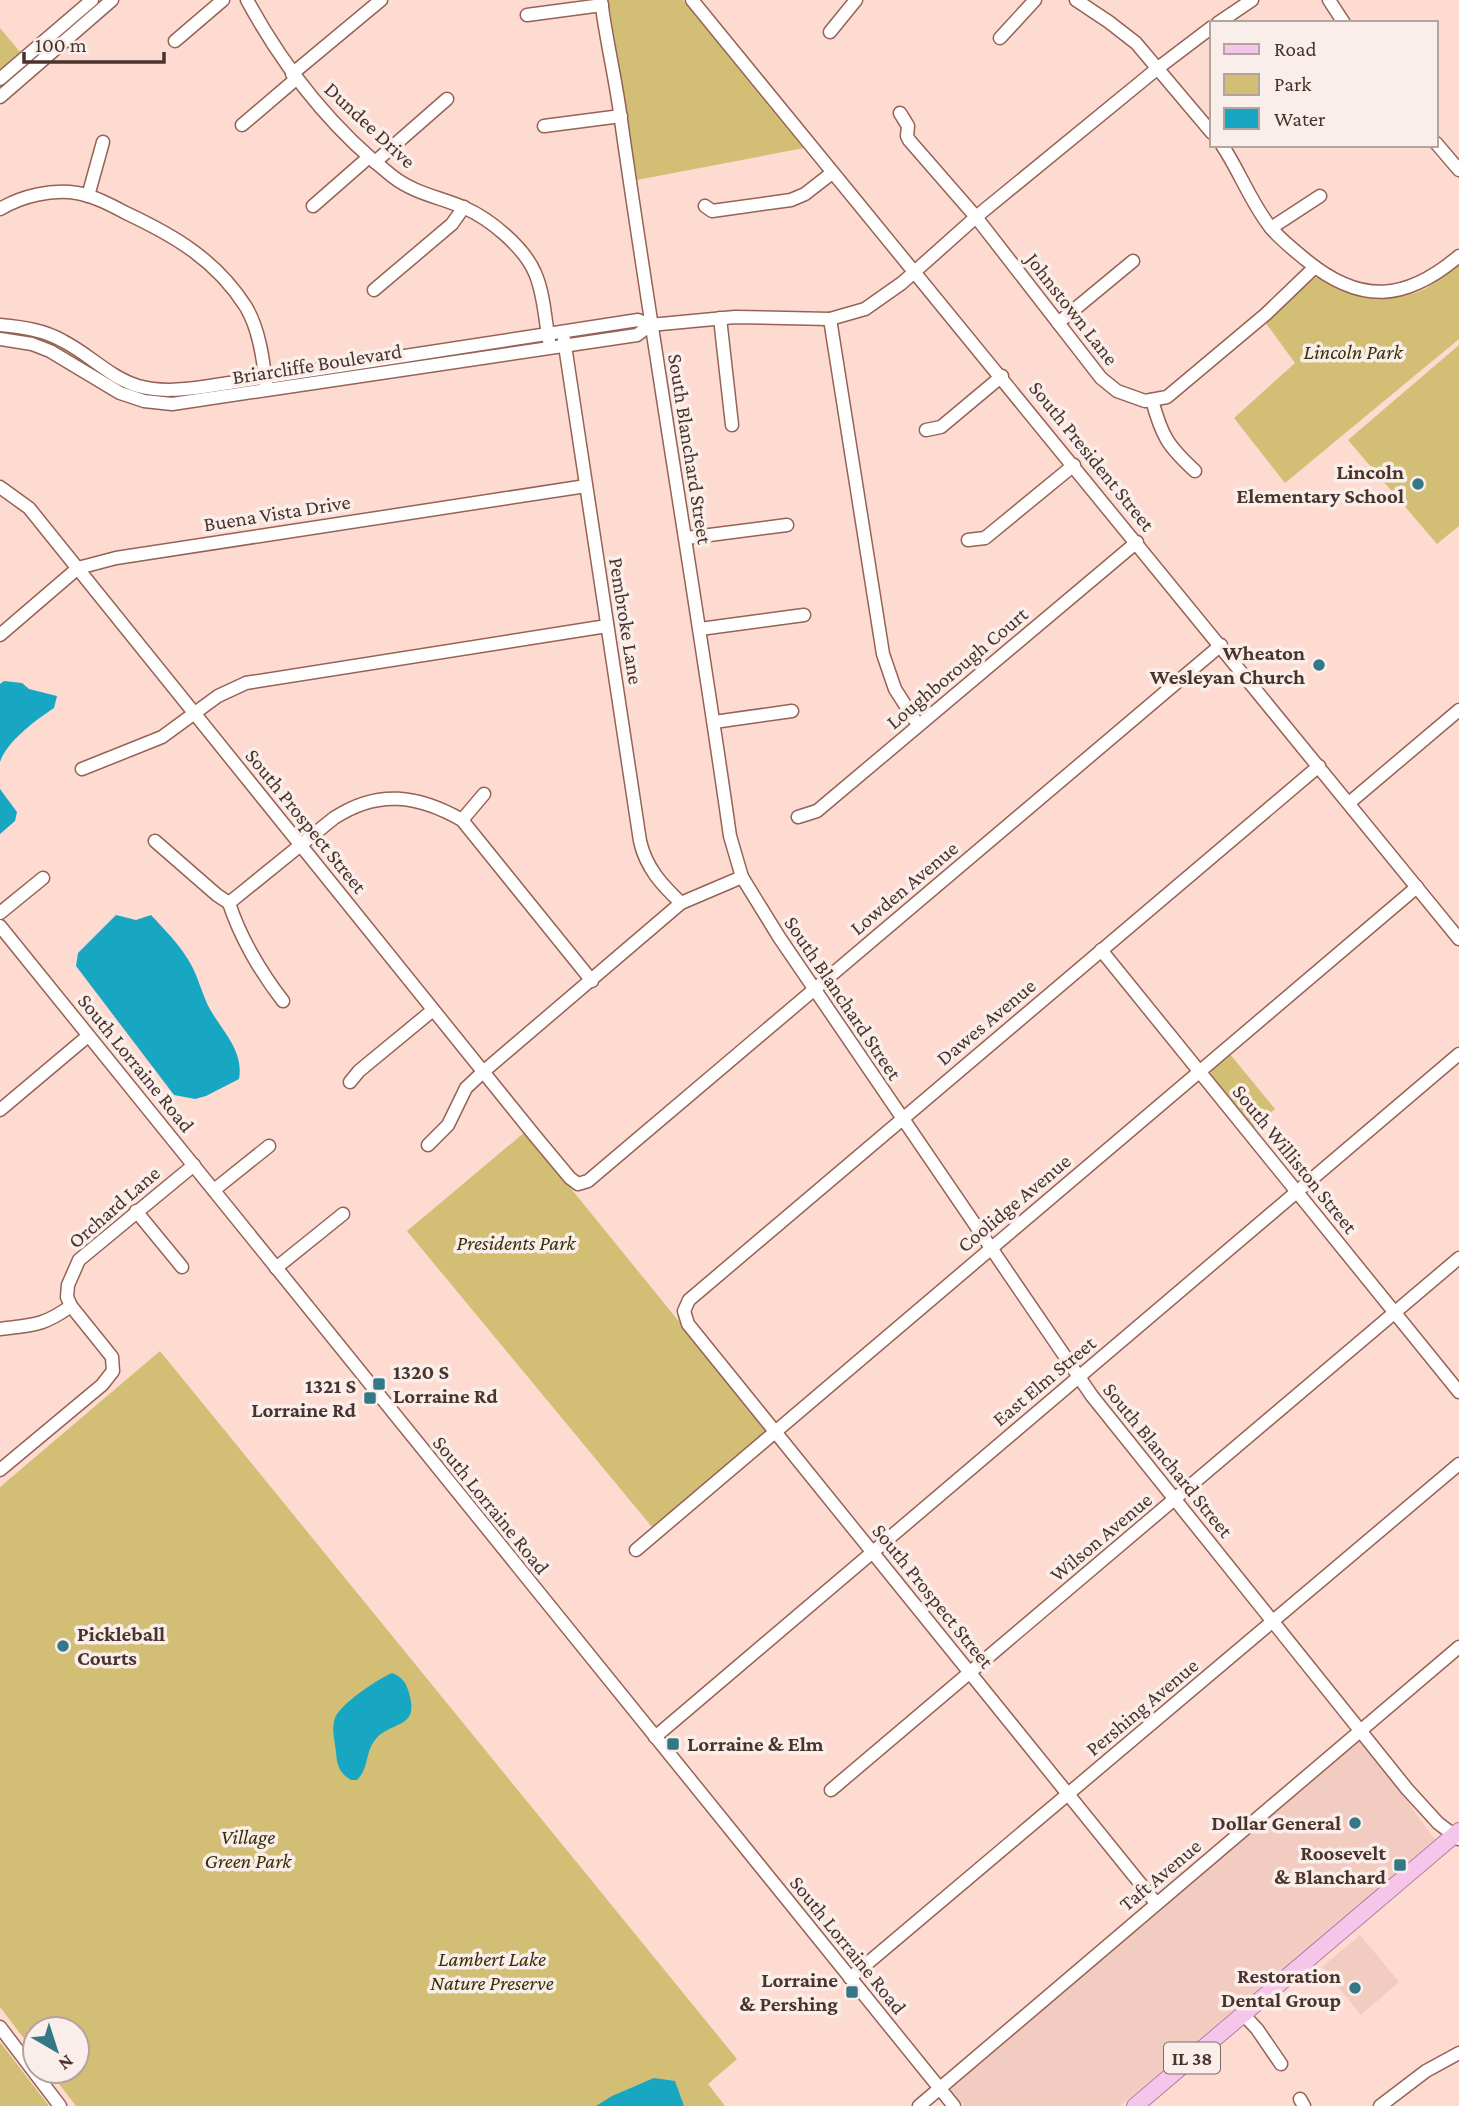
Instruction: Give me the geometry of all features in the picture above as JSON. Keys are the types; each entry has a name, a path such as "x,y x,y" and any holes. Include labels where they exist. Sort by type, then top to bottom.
{"main road":[{"name":"IL 38","path":"1135,2106 1457,1835"}],"street":[{"path":"0,97 112,0"},
{"path":"175,41 223,0"},
{"name":"Dundee Drive","path":"247,0 271,44 294,76 334,122 372,159 417,192 464,207 482,217 501,232 531,266 538,281 550,348"},
{"path":"242,125 381,0"},
{"name":"South President Street","path":"692,0 914,273 1002,376 1459,939"},
{"path":"830,32 856,0"},
{"path":"1000,38 1035,0"},
{"path":"1076,0 1122,31 1158,68 1210,131"},
{"path":"1221,21 1252,0"},
{"path":"1329,0 1343,21"},
{"path":"0,79 84,2 92,18"},
{"path":"527,15 601,3"},
{"name":"South Blanchard Street","path":"601,3 621,116 650,325 686,538 730,836 742,877 814,990 1079,1377 1415,1797 1438,1824 1457,1835"},
{"name":"Briarcliffe Boulevard","path":"0,325 34,330 64,341 110,373 137,385 167,390 638,320 650,325 751,316 830,318 865,309 889,294 976,217 1210,29"},
{"path":"313,206 447,99"},
{"name":"Johnstown Lane","path":"900,113 908,126 909,140 976,217 1101,378 1117,391 1145,401 1152,400"},
{"path":"544,126 621,116"},
{"path":"88,196 103,142"},
{"path":"1438,145 1459,170"},
{"path":"1223,147 1271,228 1315,267 1348,286 1369,292 1393,291 1418,285 1442,271 1459,256"},
{"path":"705,206 712,211 791,200 805,194 832,173"},
{"path":"0,209 20,199 39,194 75,193 88,196 167,232 203,258 246,308 257,335 267,391"},
{"path":"1271,228 1320,196"},
{"path":"374,290 452,224 464,207"},
{"path":"1058,323 1133,261"},
{"path":"1195,471 1171,449 1160,429 1152,400 1167,397 1266,314 1315,267"},
{"path":"720,318 732,425"},
{"path":"830,318 883,654 895,689 918,725"},
{"name":"Briarcliffe Boulevard","path":"0,339 32,344 50,351 110,388 144,401 187,403 637,335 650,325"},
{"name":"Pembroke Lane","path":"563,332 643,852 652,871 681,903"},
{"path":"926,430 941,427 1002,376"},
{"path":"968,540 985,538 1074,465"},
{"name":"South Prospect Street","path":"0,486 29,508 433,1010 570,1178 578,1184"},
{"name":"Buena Vista Drive","path":"0,635 78,568 116,558 586,486"},
{"path":"686,538 787,525"},
{"name":"Loughborough Court","path":"798,817 817,811 1136,542"},
{"path":"700,629 804,615"},
{"path":"82,769 162,737 232,689 263,679 607,626"},
{"name":"Lowden Avenue","path":"578,1184 586,1183 1221,645"},
{"path":"1349,803 1459,710"},
{"path":"714,722 792,711"},
{"name":"Dawes Avenue","path":"684,1311 689,1300 1319,766"},
{"path":"462,820 484,794"},
{"path":"229,903 341,814 381,800 400,798 421,801 462,820 592,981"},
{"path":"155,841 229,903 265,975 283,1002"},
{"path":"428,1146 448,1125 466,1088 681,903 742,877"},
{"path":"0,914 43,878"},
{"name":"Coolidge Avenue","path":"636,1550 1417,887"},
{"name":"South Lorraine Road","path":"0,926 954,2106"},
{"name":"South Williston Street","path":"1101,950 1459,1392"},
{"path":"350,1082 359,1071 433,1010"},
{"path":"0,1110 88,1036"},
{"name":"East Elm Street","path":"655,1737 1459,1054"},
{"path":"214,1190 269,1146"},
{"name":"Orchard Lane","path":"71,1306 67,1297 68,1285 79,1260 194,1165"},
{"path":"136,1211 182,1267"},
{"path":"276,1268 343,1214"},
{"name":"Wilson Avenue","path":"831,1790 1459,1258"},
{"path":"0,1329 41,1324 71,1306 112,1357 113,1371 102,1385 0,1470"},
{"name":"South Prospect Street","path":"684,1311 688,1324 774,1432 1156,1903"},
{"name":"Pershing Avenue","path":"850,1978 1459,1464"},
{"name":"Taft Avenue","path":"919,2106 1459,1647"},
{"path":"1243,2014 1281,2064"},
{"path":"0,2026 60,2106"},
{"path":"1380,2106 1426,2071 1459,2053"}],"shaded area":[{"path":"1360,1738 1435,1839 1120,2106 964,2106 948,2086"},
{"path":"1360,1935 1399,1982 1361,2015 1322,1967"}],"green space":[{"path":"608,0 683,0 804,148 637,180"},
{"path":"0,28 20,52 0,69"},
{"name":"Lincoln Park","path":"1459,263 1459,339 1285,483 1234,418 1295,363 1265,322 1315,278 1323,277 1356,293 1394,297 1424,289"},
{"path":"0,329 52,341 129,386 252,387 177,399 154,398 128,392 0,335"},
{"path":"541,340 542,344 281,384 280,382"},
{"name":"Lincoln Elementary School","path":"1459,345 1459,526 1437,544 1348,440"},
{"path":"1229,1053 1275,1109 1253,1128 1212,1080 1211,1071"},
{"name":"Presidents Park","path":"525,1132 768,1431 652,1527 407,1231"},
{"name":"Village Green Park","path":"160,1351 737,2059 708,2084 725,2106 76,2106 60,2085 91,2085 91,2015 21,2015 21,2035 0,2007 0,1487"},
{"path":"0,2042 21,2069 21,2085 33,2085 49,2106 0,2106"}],"water":[{"path":"4,681 22,683 29,689 57,696 54,708 15,739 0,762 0,684"},
{"path":"0,789 17,812 15,821 0,834"},
{"path":"116,915 136,920 151,915 181,949 208,1005 236,1051 239,1079 195,1099 174,1095 76,966 78,953"},
{"path":"392,1673 401,1678 406,1686 411,1713 402,1723 375,1740 361,1776 357,1780 351,1780 338,1765 333,1731 335,1718 352,1699"},
{"path":"654,2078 675,2081 684,2106 596,2106 612,2096"}],"place":[{"name":"Lincoln Elementary School","path":"1418,484"},
{"name":"Wheaton Wesleyan Church","path":"1319,665"},
{"name":"1320 S Lorraine Rd","path":"379,1384"},
{"name":"1321 S Lorraine Rd","path":"370,1398"},
{"name":"Pickleball Courts","path":"63,1646"},
{"name":"Lorraine & Elm","path":"673,1744"},
{"name":"Dollar General","path":"1355,1823"},
{"name":"Roosevelt & Blanchard","path":"1400,1865"},
{"name":"Restoration Dental Group","path":"1355,1988"},
{"name":"Lorraine & Pershing","path":"852,1992"}],"park label":[{"name":"Lambert Lake Nature Preserve","path":"492,1971"}]}
